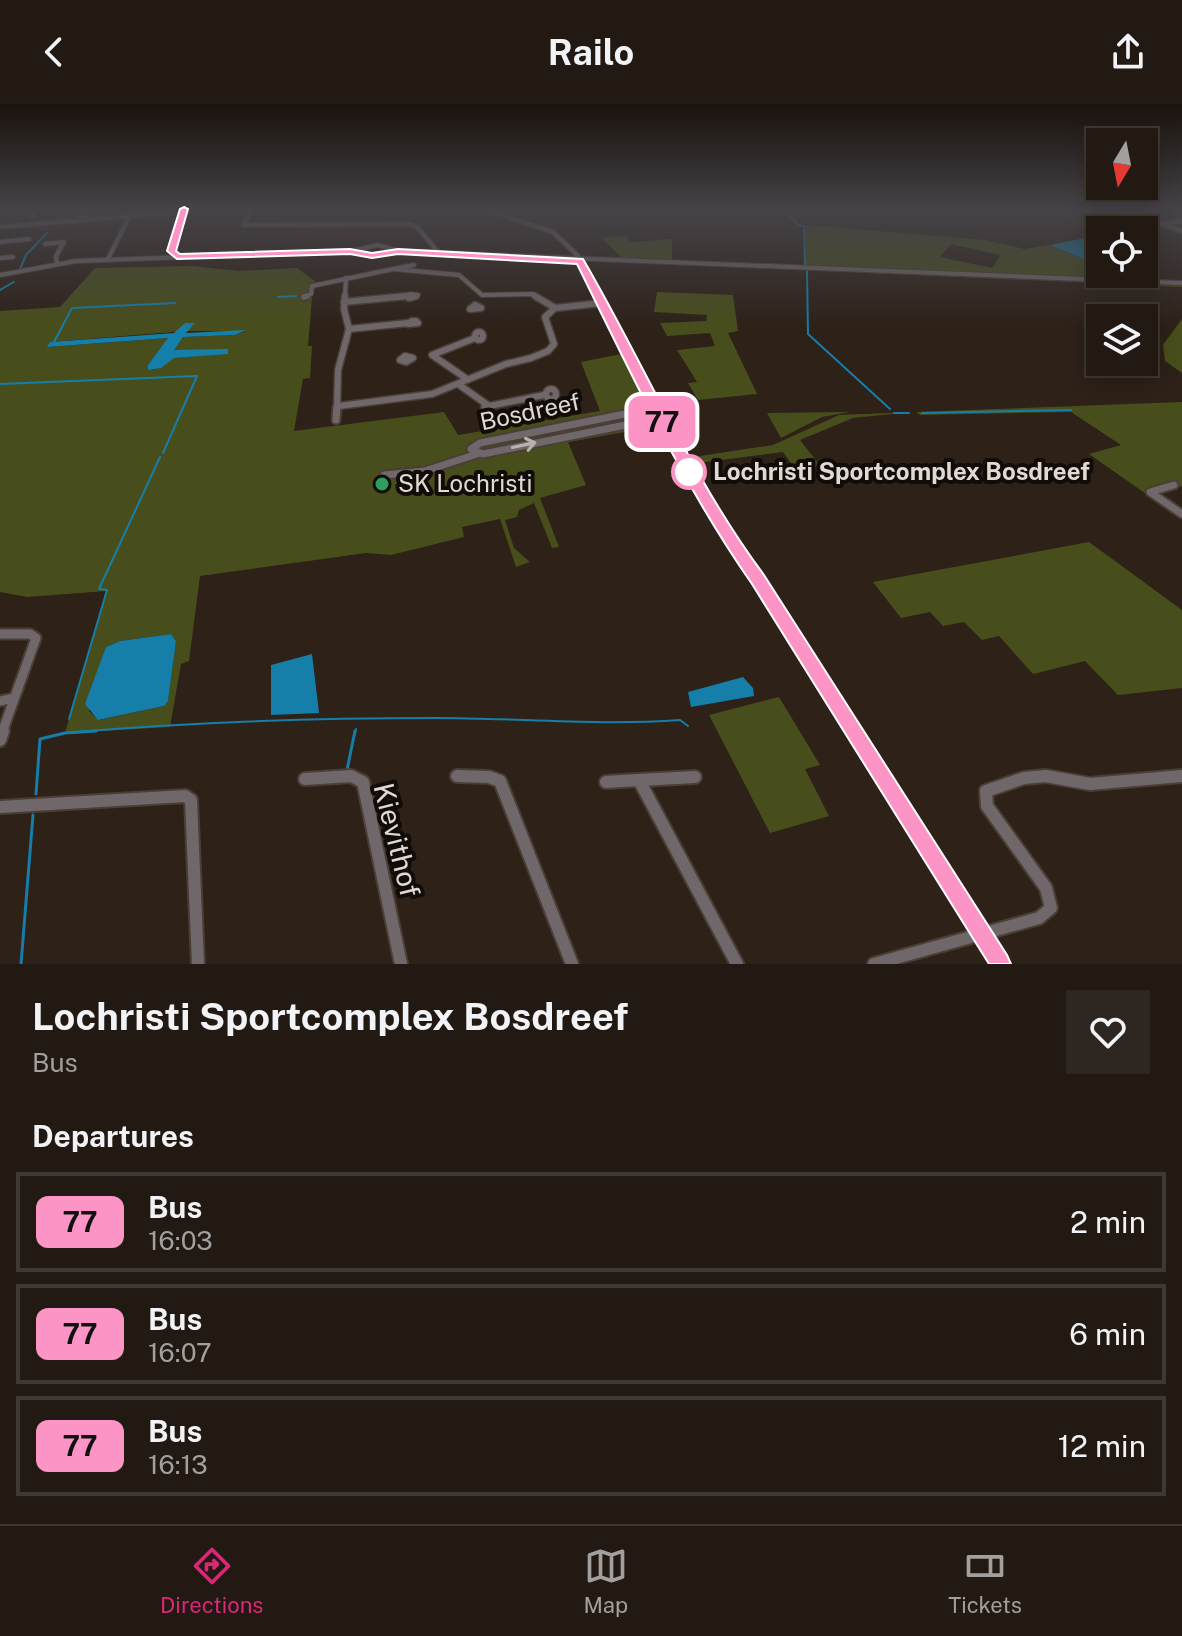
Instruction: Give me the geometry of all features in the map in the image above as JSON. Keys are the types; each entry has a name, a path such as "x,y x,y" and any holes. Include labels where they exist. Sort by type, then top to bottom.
{"street":[{"path":"57,264 56,256 60,249"},
{"path":"108,259 113,249"},
{"path":"172,249 174,256"},
{"path":"0,275 57,264 108,259 360,249"},
{"path":"392,249 398,251"},
{"path":"436,249 439,253"},
{"path":"571,249 727,537 758,580 998,964"},
{"path":"352,251 372,256 398,251 1182,283"},
{"path":"408,272 423,252"},
{"path":"0,258 13,257"},
{"path":"304,297 311,294 312,286 414,265"},
{"path":"393,269 459,275 482,295 533,294 555,308"},
{"path":"336,420 339,362 349,341 344,302 346,278"},
{"path":"475,305 482,295"},
{"path":"344,302 407,296"},
{"path":"339,406 432,394 548,351 554,344 545,317 555,308 602,303"},
{"path":"349,329 408,323"},
{"path":"413,358 432,355 475,338"},
{"path":"432,355 467,379"},
{"path":"458,384 485,405 506,405 544,395"},
{"path":"338,395 356,403"},
{"path":"485,405 486,422"},
{"name":"Bosdreef","path":"477,454 471,449 480,443 655,408"},
{"name":"Bosdreef","path":"382,486 384,475 425,471 477,454 660,418"},
{"path":"1174,485 1150,492 1182,514"},
{"path":"0,634 30,634 36,638 0,740"},
{"path":"0,701 14,698"},
{"name":"Kievithof","path":"305,779 351,776 363,782 401,964"},
{"path":"457,776 489,777 500,781 572,964"},
{"path":"874,964 1039,918 1051,908 1046,888 987,806 986,791 1024,778 1046,776 1090,784 1182,776"},
{"path":"606,782 695,777"},
{"path":"639,780 737,964"},
{"path":"0,807 153,797 185,796 191,800 198,964"}],"green space":[{"path":"613,249 672,249 672,260 806,265 806,249 947,249 940,257 992,268 1000,255 974,249 1059,249 1086,260 1086,283 620,262 622,258"},
{"path":"192,266 239,271 297,268 316,282 311,283 309,293 304,298 312,298 308,346 312,346 310,378 303,379 294,431 444,412 458,435 600,411 581,362 621,354 659,426 568,442 586,485 540,498 559,547 552,548 534,503 519,510 517,517 505,520 514,548 530,562 516,567 500,519 462,527 464,537 391,555 366,553 200,576 189,661 181,664 170,727 65,733 106,591 27,597 0,592 0,311 60,307 95,268","holes":["186,331 245,331 235,335 183,337 173,350 228,353 174,358 153,370 148,365 169,338 48,347 50,342","171,634 176,641 168,700 164,706 99,720 89,711 106,647 120,641"]},
{"path":"1158,279 1182,281 1182,287 1158,286"},
{"path":"657,292 733,295 738,331 728,333 757,394 698,400 688,383 697,382 677,350 715,346 710,333 667,336 660,323 706,321 707,315 654,312"},
{"path":"1182,319 1182,373 1165,361 1163,345"},
{"path":"1182,402 1182,486 1149,496 1089,454 1121,445 1071,412 920,415 916,412"},
{"path":"850,412 822,417 781,438 767,413"},
{"path":"911,412 853,418 800,440 821,467 796,470 783,452 705,462 696,467 687,458 773,445 839,415"},
{"path":"1089,542 1182,610 1182,688 1118,695 1085,661 1033,674 999,636 982,640 964,622 943,626 930,612 901,618 873,582"},
{"path":"779,697 820,765 805,769 829,816 770,833 709,715"}],"water":[{"path":"1060,249 1085,249 1086,260"},
{"path":"185,323 195,323 186,333 246,330 235,335 183,337 174,350 228,349 228,354 174,358 161,368 148,370 148,365 168,338 47,347 50,342 174,333"},
{"path":"171,634 176,641 168,701 164,706 98,720 85,704 106,647 120,641"},
{"path":"312,654 319,713 271,715 271,665"},
{"path":"743,677 753,688 754,696 691,707 688,692"}],"waterway":[{"path":"20,269 32,249"},
{"path":"805,249 805,265"},
{"path":"807,271 808,334 890,409"},
{"path":"0,290 14,282"},
{"path":"278,297 296,296"},
{"path":"54,342 72,308 175,303"},
{"path":"0,384 197,376 163,453"},
{"path":"922,413 1071,410"},
{"path":"894,413 909,413"},
{"path":"69,719 107,590 99,589 160,457"},
{"path":"64,733 203,723 389,718 619,722 680,720 688,726"},
{"path":"355,733 356,729"},
{"path":"36,794 40,739 65,733 96,731"},
{"path":"347,770 355,731"},
{"path":"21,964 33,815"}],"bus line":[{"name":"77","path":"172,249 172,254 177,257 350,251 372,256 398,251 580,261 680,457 727,537 758,580 998,964"}],"place":[{"name":"Lochristi Sportcomplex Bosdreef","path":"689,472"},
{"name":"SK Lochristi","path":"382,484"}]}
